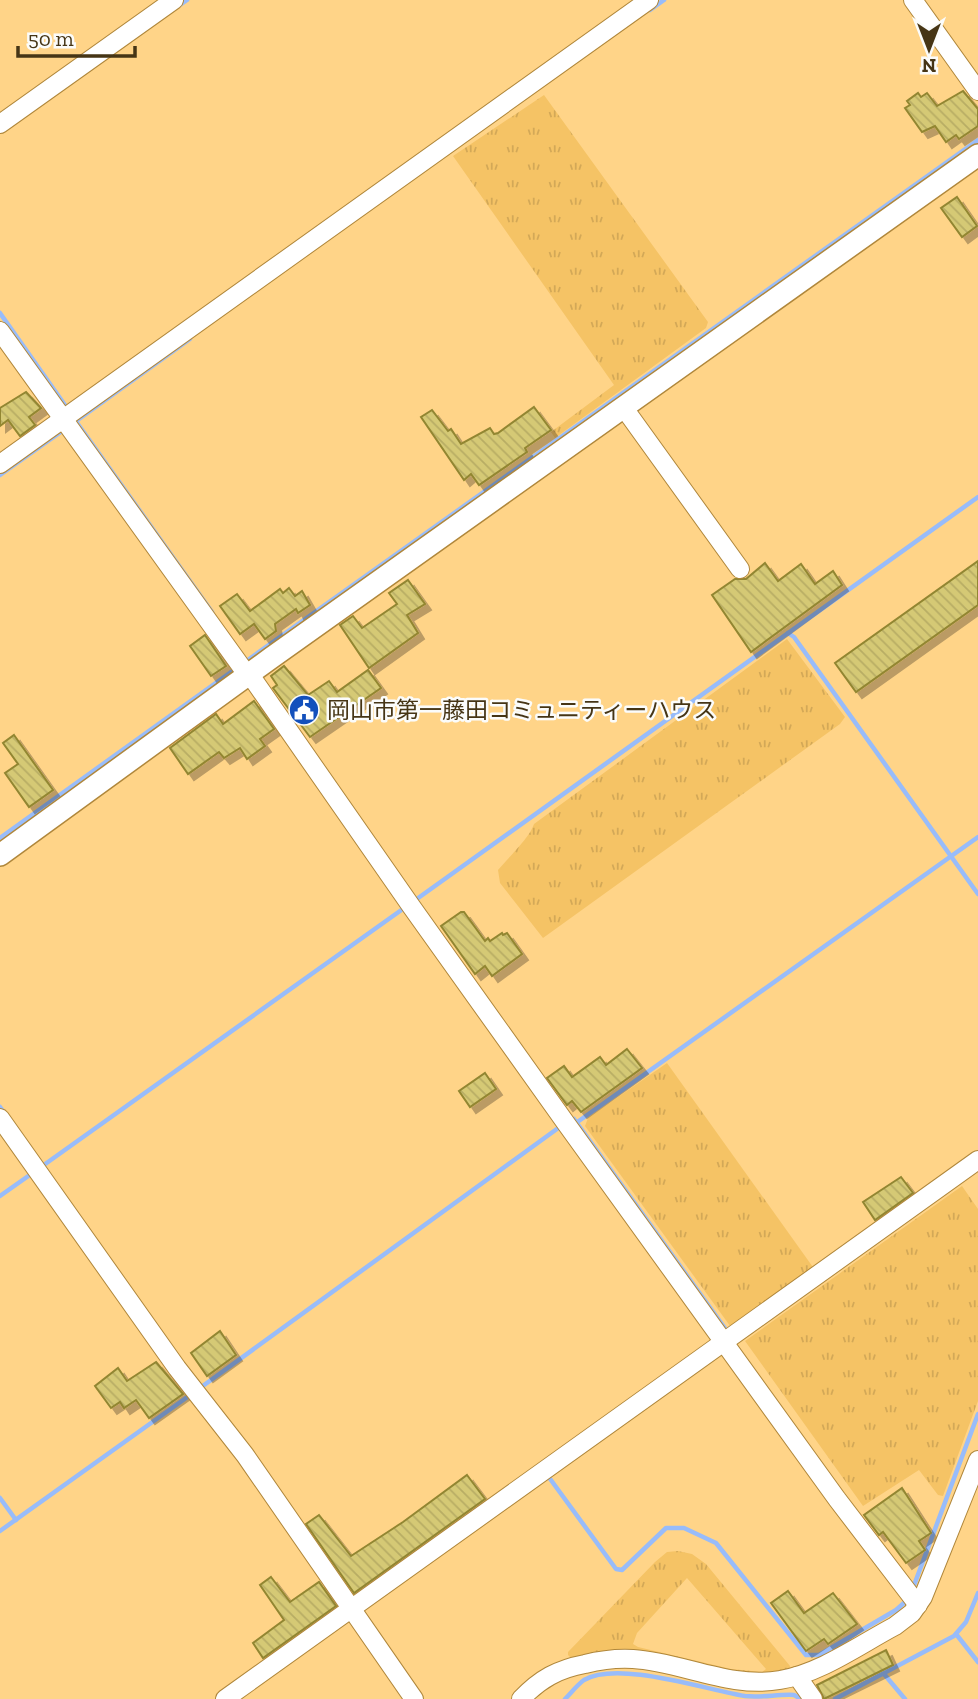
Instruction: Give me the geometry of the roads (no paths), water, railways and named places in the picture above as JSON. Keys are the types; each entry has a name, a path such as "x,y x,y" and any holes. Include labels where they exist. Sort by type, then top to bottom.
{"street":[{"path":"0,124 174,0"},
{"path":"0,464 67,424 649,0"},
{"path":"913,0 978,91"},
{"path":"0,855 243,668 624,408 978,155"},
{"path":"0,331 255,681 566,1123 729,1342 837,1499 918,1605"},
{"path":"624,408 740,569"},
{"path":"0,1118 195,1391 357,1609 414,1699"},
{"path":"225,1699 357,1609 978,1160"},
{"path":"521,1699 557,1671 617,1659 648,1661 743,1681 780,1680 811,1672 895,1626 918,1605 936,1567 978,1460"},
{"path":"797,1676 813,1699"}],"waterway":[{"path":"177,7 187,0"},
{"path":"650,10 664,0"},
{"path":"245,662 978,140"},
{"path":"0,313 67,408"},
{"path":"72,424 190,339"},
{"path":"75,420 212,612"},
{"path":"0,475 65,429"},
{"path":"414,901 978,497"},
{"path":"788,633 794,637 978,894"},
{"path":"0,838 238,667"},
{"path":"576,1123 978,837"},
{"path":"41,1167 407,906"},
{"path":"0,1107 6,1115"},
{"path":"574,1119 729,1334"},
{"path":"200,1388 561,1126"},
{"path":"0,1196 34,1172"},
{"path":"0,1531 193,1393"},
{"path":"913,1588 978,1414"},
{"path":"548,1476 616,1569 622,1570 666,1528 684,1528 716,1543 806,1655 819,1655 905,1602"},
{"path":"0,1498 16,1520"},
{"path":"835,1699 954,1636 966,1622 978,1593"},
{"path":"956,1634 978,1662"},
{"path":"565,1699 584,1680 618,1673 663,1678 745,1696 794,1695 801,1699"},
{"path":"884,1674 905,1699"}],"place":[{"name":"岡山市第一藤田コミュニティーハウス","path":"304,710"}]}
